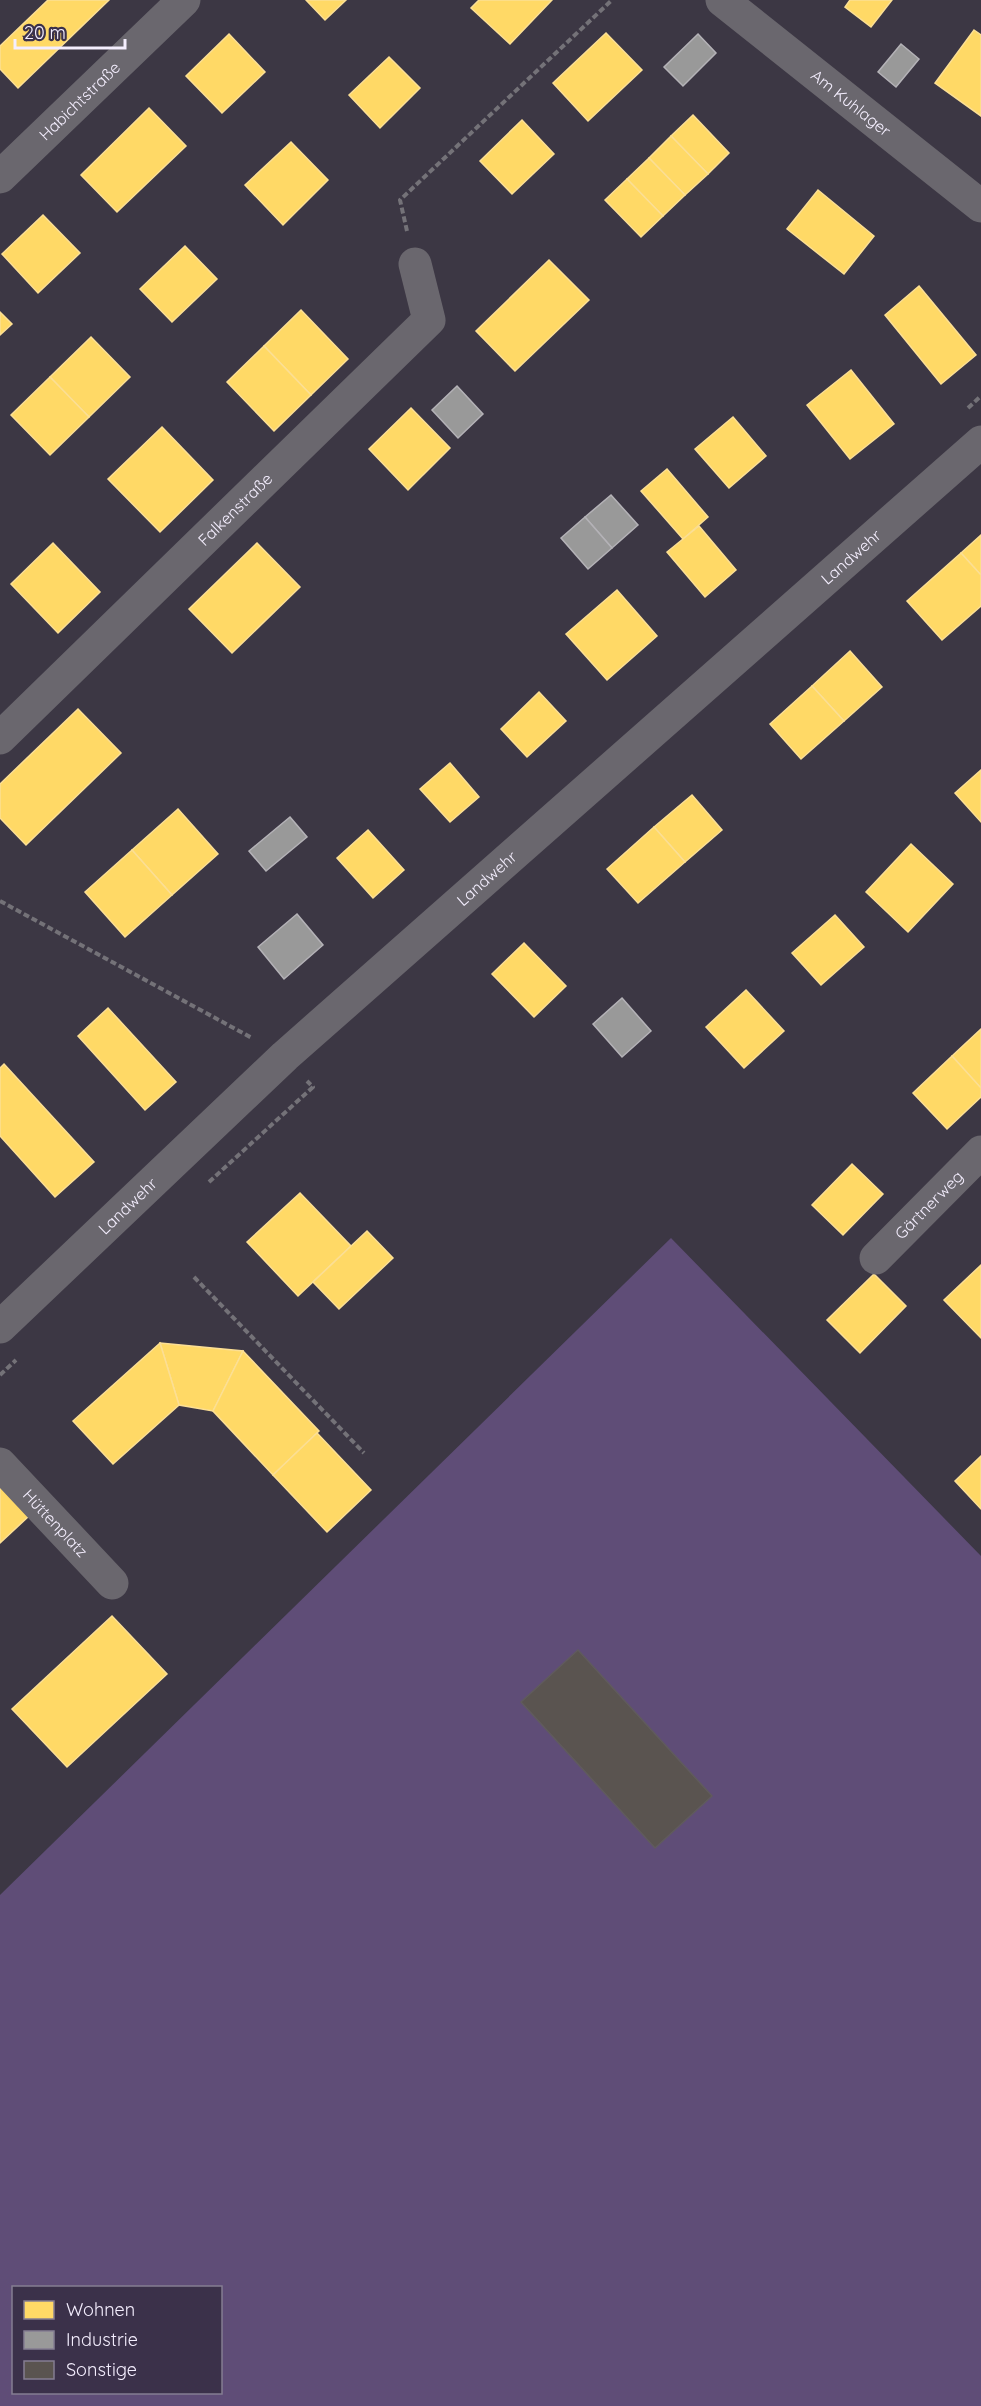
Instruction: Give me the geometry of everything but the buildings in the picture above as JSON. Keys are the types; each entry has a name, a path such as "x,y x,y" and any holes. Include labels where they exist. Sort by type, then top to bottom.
{"street":[{"name":"Habichtstraße","path":"0,177 184,0"},
{"name":"Am Kuhlager","path":"722,0 981,206"},
{"name":"Falkenstraße","path":"0,738 429,320 415,264"},
{"name":"Landwehr","path":"0,1327 285,1056 981,442"},
{"name":"Gärtnerweg","path":"876,1258 981,1152"},
{"name":"Hüttenplatz","path":"0,1464 112,1583"}],"path":[{"path":"415,264 400,200 612,0"},
{"path":"0,901 285,1056"},
{"path":"194,1277 364,1453"}],"shaded area":[{"path":"671,1238 981,1556 981,2406 0,2406 0,1895"}]}
